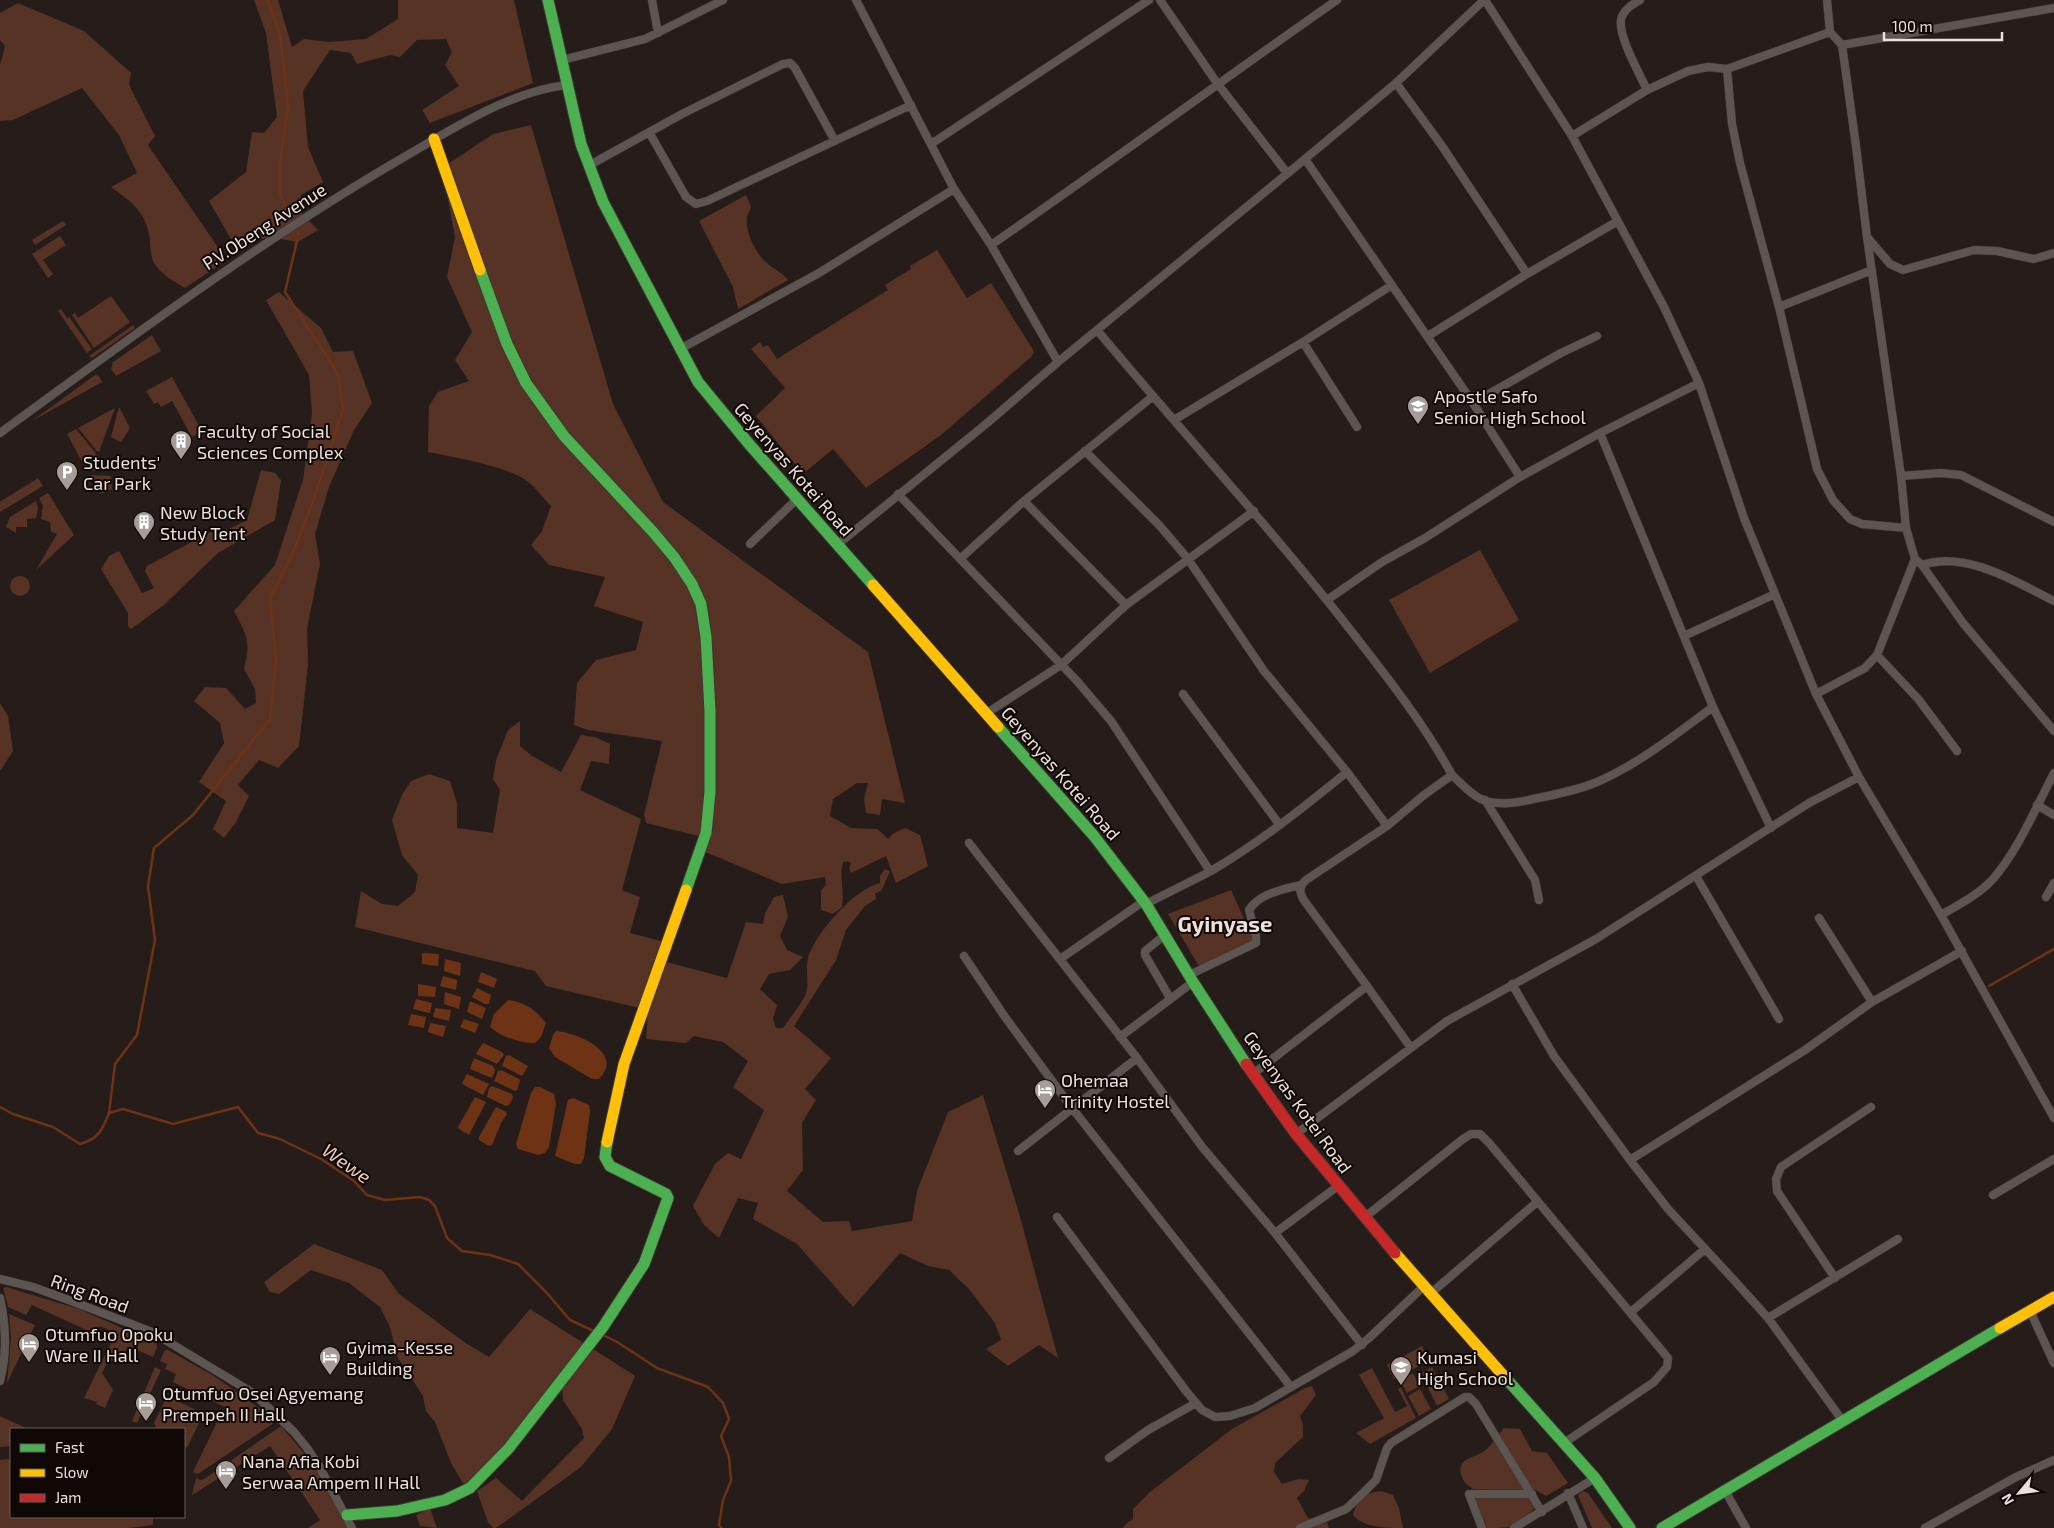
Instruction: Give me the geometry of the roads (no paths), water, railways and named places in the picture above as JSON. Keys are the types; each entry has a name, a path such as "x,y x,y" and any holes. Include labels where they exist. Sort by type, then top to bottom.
{"street":[{"name":"Geyenyas Kotei Road","path":"548,0 567,86 588,166 603,202 698,382 748,444 1094,836 1145,902 1191,979 1253,1074 1296,1134 1427,1290 1595,1478 1630,1528"},
{"path":"652,0 658,33"},
{"path":"562,60 628,44 658,33 723,0"},
{"path":"856,0 954,189 990,245 1058,362"},
{"path":"931,144 1149,0"},
{"path":"1160,0 1218,83 1288,173"},
{"path":"990,245 1082,182 1336,0"},
{"path":"837,545 986,424 1096,330 1396,83 1485,0 1572,136 1664,307 1699,383 1744,518 1816,694 1859,777 1962,951 2054,1118"},
{"path":"1640,0 1627,8 1621,18 1623,37 1648,90"},
{"path":"1827,0 1830,32 1842,45 1901,476 1906,528 1915,559 1962,623 2054,732"},
{"path":"1842,45 2054,8"},
{"path":"1572,136 1648,90 1688,71 1708,67 1727,69 1830,32"},
{"path":"588,166 649,132 782,64 790,63 795,68 835,140"},
{"path":"1727,69 1732,124 1740,163 1779,307 1817,469 1833,500 1850,519 1862,524 1906,528"},
{"path":"1396,83 1442,146 1527,274"},
{"name":"P.V.Obeng Avenue","path":"0,432 234,264 344,192 434,139 499,106 546,88 567,86"},
{"path":"649,132 686,197 696,204 707,201 911,105"},
{"path":"347,1515 398,1511 445,1500 470,1488 509,1448 600,1331 637,1276 668,1203 666,1194 610,1166 605,1158 617,1091 624,1064 706,834 711,794 711,730 706,621 693,585 664,546 560,432 525,382 500,327 434,139"},
{"path":"1305,159 1428,336 1520,477"},
{"path":"680,349 819,273 954,189"},
{"path":"1428,336 1527,274 1618,221"},
{"path":"1867,237 1890,264 1903,270 1974,250 1997,251 2034,260 2054,253"},
{"path":"1779,307 1872,270"},
{"path":"1174,420 1303,342 1392,285"},
{"path":"1096,330 1152,397 1254,512 1327,600 1420,722 1452,775 1470,792 1494,803 1524,802 1596,782 1626,767 1663,744 1713,707"},
{"path":"1473,403 1561,353 1597,336"},
{"path":"1303,342 1357,427"},
{"path":"1327,600 1382,562 1426,538 1520,477 1600,433 1699,383"},
{"path":"961,558 1024,501 1152,397"},
{"path":"1600,433 1713,707 1770,828"},
{"path":"1085,451 1160,526 1188,559 1264,671 1347,772 1387,826"},
{"path":"1901,476 1942,473 1961,475 2054,522"},
{"path":"898,494 1061,664 1111,721 1210,871"},
{"path":"750,544 797,499"},
{"path":"1024,501 1126,605"},
{"path":"987,713 1061,664 1126,605 1254,512"},
{"path":"1816,694 1865,668 1877,655 1915,559"},
{"path":"1922,566 1934,561 1949,561 1978,566 2054,601"},
{"path":"1684,636 1775,594"},
{"path":"1877,655 1919,700 1957,750"},
{"path":"1183,694 1279,824"},
{"path":"1060,959 1145,902 1210,871 1243,850 1296,813 1347,772"},
{"path":"1941,915 1965,901 1991,880 2010,855 2054,773"},
{"path":"1120,1036 1170,998 1191,979 1256,942 1250,910 1254,902 1272,893 1300,885 1387,826 1424,795 1452,775"},
{"path":"1296,1134 1447,1021 1596,939 1808,803 1859,777"},
{"path":"1485,800 1535,880 1539,900"},
{"path":"2037,805 2054,815"},
{"path":"969,843 1137,1058 1203,1148 1275,1233 1362,1345"},
{"path":"1696,876 1779,1019"},
{"path":"2046,898 2054,883"},
{"path":"1300,885 1299,890 1303,899 1368,986 1411,1048"},
{"path":"1819,918 1872,1002"},
{"path":"1165,935 1148,948 1145,955 1170,998"},
{"path":"1630,1160 1805,1050 1872,1002 1962,951"},
{"path":"964,956 1072,1108 1291,1386"},
{"path":"1512,984 1554,1056 1630,1160 1668,1210 1768,1318 1842,1420"},
{"path":"1253,1074 1368,986"},
{"path":"1018,1151 1137,1058"},
{"path":"1835,1278 1777,1191 1776,1179 1781,1167 1871,1107"},
{"path":"1365,1216 1471,1134 1480,1134 1490,1144 1668,1358 1667,1367 1654,1382 1564,1443"},
{"path":"1993,1195 2054,1159"},
{"path":"1275,1233 1338,1186"},
{"path":"1057,1217 1196,1403 1202,1410 1215,1417 1230,1416 1255,1408 1362,1345 1537,1202"},
{"path":"1768,1318 1898,1239"},
{"path":"1631,1312 1705,1249"},
{"name":"Ring Road","path":"0,1279 41,1290 152,1332 253,1393 294,1432 307,1448 347,1515 352,1528"},
{"path":"1662,1528 1724,1489 2054,1297"},
{"path":"0,1298 5,1340 0,1381"},
{"path":"2030,1311 2054,1363"},
{"path":"1300,1528 1346,1508 1376,1480 1387,1448 1391,1442 1465,1397 1469,1397 1476,1404 1542,1512"},
{"path":"1109,1458 1148,1430 1196,1403"},
{"path":"1925,1528 2016,1476 2054,1460"},
{"path":"1514,1528 1595,1478"},
{"path":"1724,1489 1746,1528"},
{"path":"1482,1528 1469,1494 1532,1494"},
{"path":"1568,1494 1583,1528"}],"waterway":[{"path":"268,0 280,35 288,106 280,164 280,195 290,212"},
{"path":"109,1113 115,1064 137,1035 155,940 148,886 154,848 193,815 270,719 276,660 270,598 295,548 313,501 343,409 338,374 285,292 299,232"},
{"path":"1989,986 2054,949"},
{"name":"Wewe","path":"0,1107 13,1114 53,1127 80,1144 91,1140 99,1133 109,1113 123,1109 173,1124 238,1107 258,1133 280,1139 321,1159 354,1181 367,1195 385,1200 420,1197 429,1200 435,1206 447,1238 462,1251 490,1255 518,1264 570,1320 596,1332"},
{"name":"Wewe","path":"601,1334 657,1368 708,1387 723,1403 729,1419 721,1436 729,1457 731,1481 723,1500 719,1525 721,1528"}],"place":[{"name":"Apostle Safo Senior High School","path":"1418,425"},
{"name":"Faculty of Social Sciences Complex","path":"181,460"},
{"name":"Students' Car Park","path":"67,491"},
{"name":"New Block Study Tent","path":"144,541"},
{"name":"Ohemaa Trinity Hostel","path":"1045,1109"},
{"name":"Otumfuo Opoku Ware II Hall","path":"29,1363"},
{"name":"Gyima-Kesse Building","path":"330,1376"},
{"name":"Kumasi High School","path":"1401,1386"},
{"name":"Otumfuo Osei Agyemang Prempeh II Hall","path":"146,1422"},
{"name":"Nana Afia Kobi Serwaa Ampem II Hall","path":"226,1490"}],"district":[{"name":"Gyinyase","path":"1225,923"}]}
